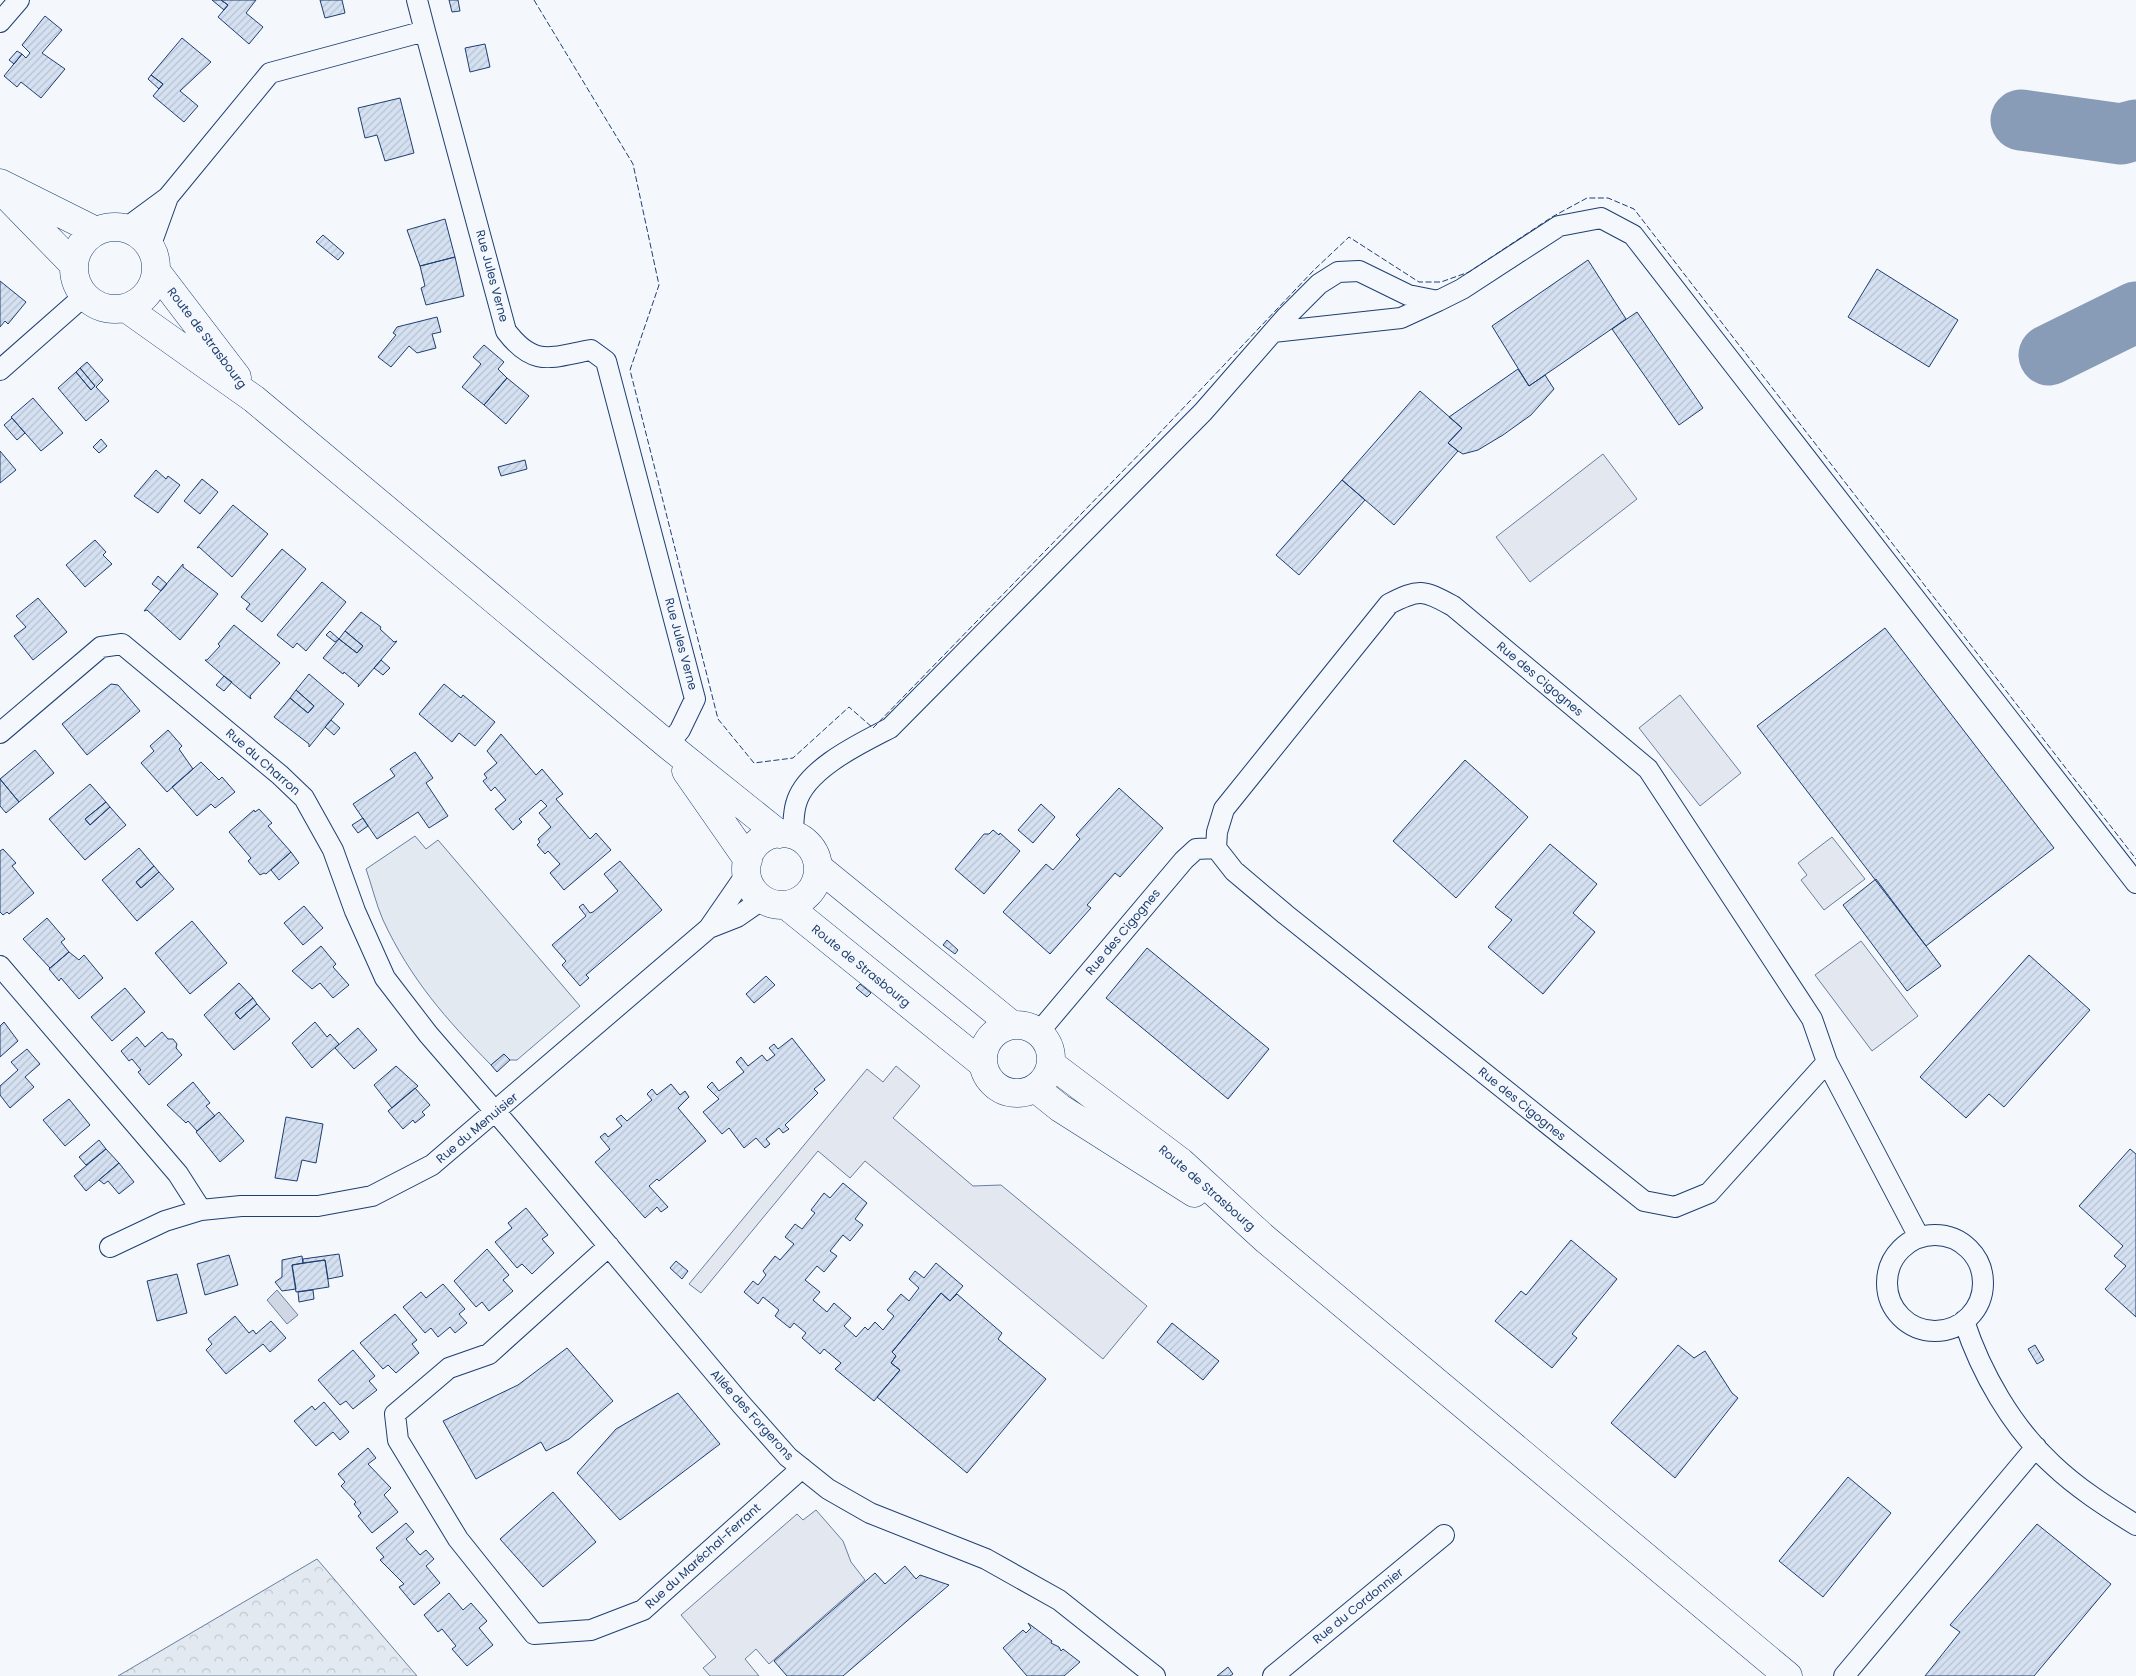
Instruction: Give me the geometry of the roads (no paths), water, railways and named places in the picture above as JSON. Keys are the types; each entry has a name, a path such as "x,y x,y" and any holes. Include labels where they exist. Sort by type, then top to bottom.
{"main road":[{"path":"0,183 96,231"},
{"path":"0,189 73,264"},
{"path":"106,228 126,228 144,239 153,259 153,284 147,295 138,303 114,310 102,308 84,296 76,284 73,264 77,251 85,240 96,231 106,228"},
{"name":"Route de Strasbourg","path":"153,259 254,399"},
{"name":"Route de Strasbourg","path":"126,308 254,399"},
{"path":"254,399 668,745 786,834 810,847 818,866 1012,1025"},
{"path":"668,745 748,866 750,883 774,902 796,902 813,888 818,866"},
{"path":"748,866 760,842 786,834"},
{"name":"Route de Strasbourg","path":"774,902 983,1064"},
{"path":"1012,1025 1021,1025 1038,1032 1048,1046 1051,1064 1042,1082 1035,1088 1013,1093 1002,1090 987,1074 983,1064 984,1053 990,1039 1002,1028 1012,1025"},
{"name":"Route de Strasbourg","path":"1051,1064 1181,1162 1264,1238"},
{"name":"Route de Strasbourg","path":"1035,1088 1060,1108 1264,1238"},
{"path":"1264,1238 1788,1676"}],"street":[{"path":"0,22 19,0"},
{"name":"Rue Jules Verne","path":"417,0 506,331 519,348 538,358 591,350 606,361 695,699 680,730 668,745"},
{"path":"126,228 168,197 270,73 425,32"},
{"path":"153,259 168,197"},
{"path":"1273,332 1400,318 1462,289 1559,226 1601,218 1633,235 2136,883"},
{"path":"786,834 796,803 808,783 841,753 890,728 1203,412 1273,332 1319,284 1338,272 1359,271 1408,295 1438,301"},
{"path":"0,370 84,296"},
{"name":"Rue des Cigognes","path":"1827,1062 1709,1193 1675,1207 1644,1201 1285,914 1234,871 1216,848 1217,832 1224,809 1389,604 1410,593 1428,593 1453,606 1648,769 1812,1019 1827,1062 1919,1237"},
{"name":"Rue du Charron","path":"0,733 101,647 122,644 280,775 304,798 333,850 355,911 385,978 428,1034 496,1112"},
{"name":"Rue des Cigognes","path":"1038,1032 1184,860 1196,849 1216,848"},
{"name":"Rue du Menuisier","path":"110,1247 165,1221 200,1210 241,1206 318,1206 372,1196 432,1165 709,928 748,866"},
{"name":"Rue du Menuisier","path":"709,928 774,902"},
{"path":"0,966 178,1174 200,1210"},
{"name":"Allée des Forgerons","path":"496,1112 741,1404 788,1457 828,1489 870,1513 986,1559 1059,1600 1156,1676"},
{"path":"1935,1234 1951,1238 1965,1246 1976,1258 1982,1273 1983,1287 1980,1300 1973,1312 1964,1321 1948,1329 1932,1331 1916,1327 1902,1318 1892,1304 1887,1288 1888,1272 1894,1257 1905,1245 1919,1237 1935,1234"},
{"name":"Rue du Maréchal-Ferrant","path":"609,1246 489,1354 449,1368 395,1414 398,1440 458,1538 534,1634 591,1630 642,1610 802,1468"},
{"path":"1964,1321 1973,1347 2023,1434 2052,1464 2087,1493 2136,1525"},
{"path":"1844,1676 2036,1447"},
{"name":"Rue du Cordonnier","path":"1273,1676 1444,1535"}]}
